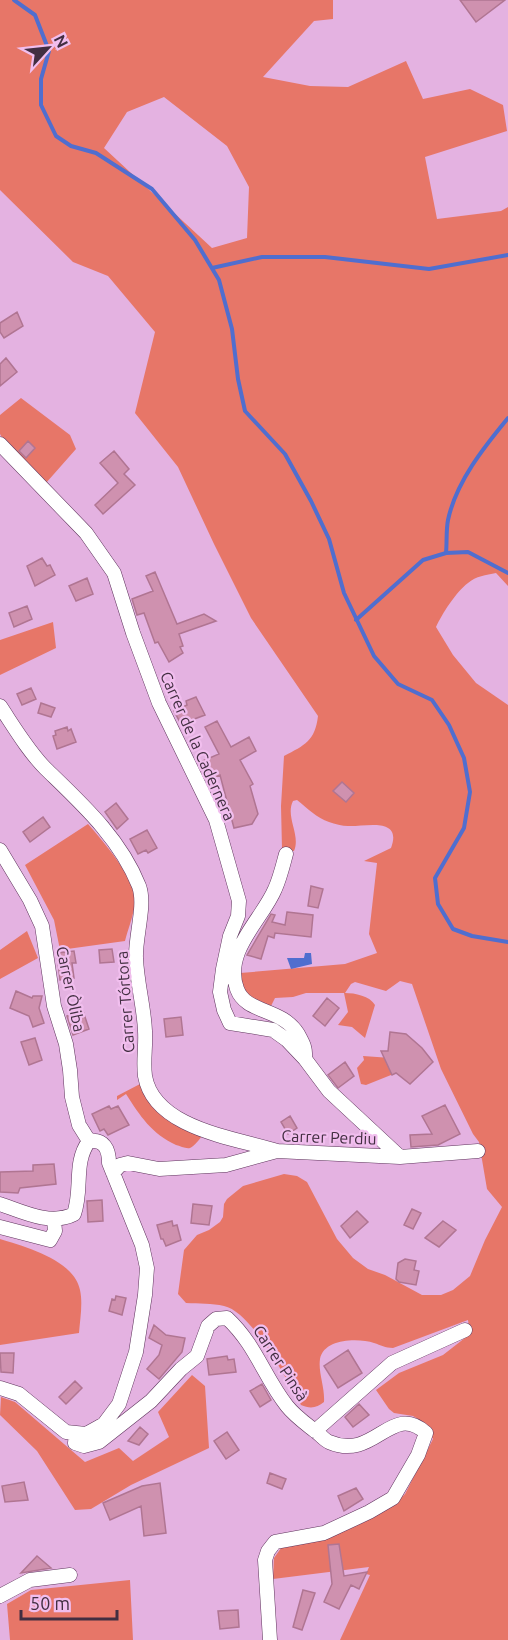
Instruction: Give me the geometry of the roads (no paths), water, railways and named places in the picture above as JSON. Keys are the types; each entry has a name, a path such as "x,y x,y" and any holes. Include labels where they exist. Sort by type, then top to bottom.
{"street":[{"name":"Carrer de la Cadernera","path":"0,444 86,534 114,573 159,703 216,820 239,901 238,916 223,969 220,992 230,1023 273,1030 287,1040 305,1059 329,1091 400,1157"},
{"name":"Carrer Tórtora","path":"0,706 45,768 77,797 118,846 140,888 136,957 145,1029 146,1077 150,1091 161,1106 174,1117 216,1134 277,1150"},
{"name":"Carrer Òliba","path":"0,850 30,900 42,926 54,1006 69,1061 72,1097 79,1125 89,1141"},
{"path":"286,854 275,890 239,948 234,971 236,988 244,1002 278,1015 293,1026 306,1047 305,1059"},
{"path":"0,1204 54,1220 74,1214 79,1201 80,1156 89,1141 96,1140 102,1143 109,1152 109,1163 142,1245 147,1268 136,1352 119,1404 104,1424 86,1434 66,1432 19,1394 0,1388"},
{"name":"Carrer Perdiu","path":"113,1173 120,1165 128,1163 159,1169 226,1165 277,1150 400,1157 478,1151"},
{"path":"0,1227 50,1240 56,1231 54,1220"},
{"name":"Carrer Pinsà","path":"76,1433 75,1443 84,1446 99,1442 114,1431 129,1416 151,1401 181,1368 197,1356 208,1326 216,1319 227,1318 251,1344 286,1405 301,1421 327,1441 345,1447 363,1445 390,1428 405,1422 417,1425 426,1433 418,1455 393,1498 340,1527 324,1533 275,1542 268,1551 265,1560 270,1640"},
{"path":"315,1431 392,1363 465,1330"},
{"path":"0,1596 30,1580 70,1575"}],"water":[{"path":"305,953 311,953 312,964 291,969 287,958 304,958"}],"waterway":[{"path":"14,0 35,15 49,51 41,79 41,105 56,136 71,146 96,153 152,189 195,240 219,280 232,329 238,379 245,411 285,454 311,501 329,539 344,593 374,656 398,684 432,700 449,725 464,758 470,792 464,828 435,878 438,904 453,929 472,936 508,942"},
{"path":"212,268 262,257 325,257 429,269 508,255"},
{"path":"446,553 448,520 457,492 481,453 508,418"},
{"path":"356,620 423,560 446,553 468,552 508,573"}]}
